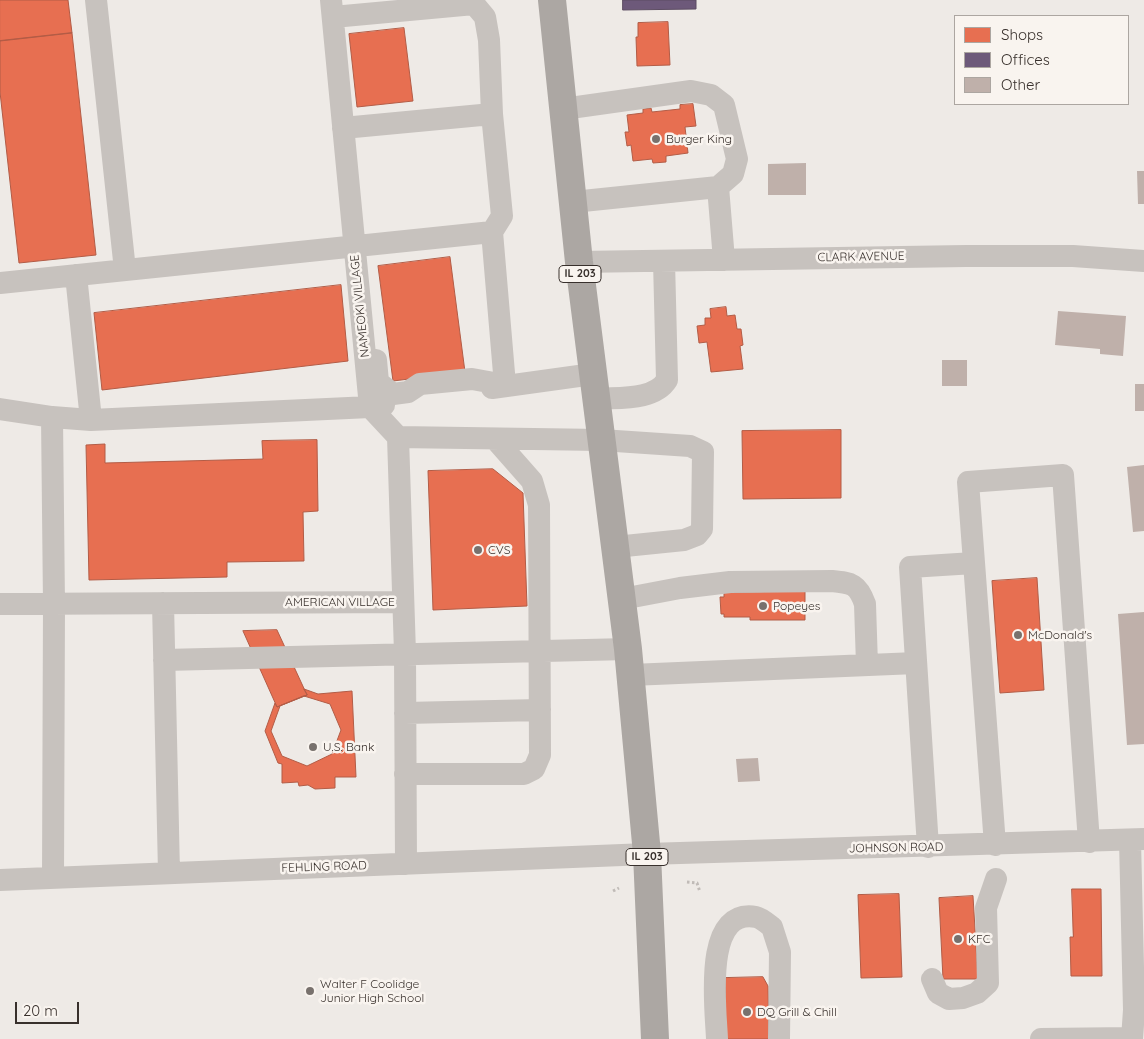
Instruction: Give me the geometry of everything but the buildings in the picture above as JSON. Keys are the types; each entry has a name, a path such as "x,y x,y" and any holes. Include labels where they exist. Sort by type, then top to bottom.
{"main road":[{"name":"IL 203","path":"552,0 579,262 630,662 647,854 655,1039"}],"street":[{"path":"96,0 125,270"},
{"path":"332,8 474,4 485,17 489,40 492,114 502,216 492,232 505,385"},
{"name":"NAMEOKI VILLAGE","path":"332,8 343,128 359,246 370,407"},
{"path":"563,109 692,91 711,95 724,105 737,159 733,174 718,187 573,202"},
{"path":"343,128 492,114"},
{"path":"718,187 724,260"},
{"path":"0,283 492,232"},
{"path":"359,246 378,382 393,394 408,392 420,384 472,379 505,385 594,386 647,394 663,387 667,380 664,261"},
{"name":"CLARK AVENUE","path":"579,262 1073,256 1144,262"},
{"path":"76,275 90,420"},
{"path":"0,409 52,417 90,420 370,407 505,385"},
{"path":"370,407 398,437 404,602"},
{"path":"52,417 54,605 53,878"},
{"path":"398,437 601,440 690,446 703,452 702,529 697,535 684,540 615,547"},
{"path":"406,774 524,774 534,769 540,755 539,505 532,482 495,438"},
{"path":"995,845 968,482 1063,475 1089,842"},
{"path":"928,847 910,567 974,563"},
{"path":"622,599 680,588 730,582 847,582 856,586 862,594 865,604 867,665"},
{"name":"AMERICAN VILLAGE","path":"0,604 404,602 406,864"},
{"path":"163,603 169,873"},
{"path":"164,660 541,651 630,662 867,665 916,663"},
{"path":"405,713 540,710"},
{"path":"1041,1039 1132,1039 1137,840"},
{"name":"JOHNSON ROAD","path":"647,854 1137,840"},
{"name":"FEHLING ROAD","path":"0,880 647,854"},
{"path":"932,979 938,993 949,999 963,998 977,993 988,983 986,908 996,878"},
{"path":"717,1039 715,968 720,941 728,925 741,918 756,917 772,927 780,952 779,1039"}],"path":[{"path":"687,882 697,883 700,892"},
{"path":"614,890 619,888"}],"place":[{"name":"Burger King","path":"656,139"},
{"name":"CVS","path":"478,550"},
{"name":"Popeyes","path":"763,606"},
{"name":"McDonald's","path":"1018,635"},
{"name":"U.S. Bank","path":"313,747"},
{"name":"KFC","path":"958,939"},
{"name":"Walter F Coolidge Junior High School","path":"310,991"},
{"name":"DQ Grill & Chill","path":"747,1012"}]}
